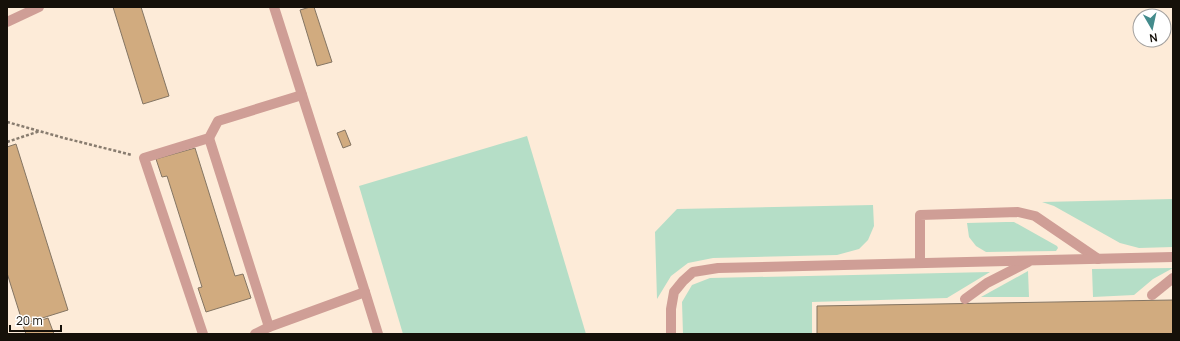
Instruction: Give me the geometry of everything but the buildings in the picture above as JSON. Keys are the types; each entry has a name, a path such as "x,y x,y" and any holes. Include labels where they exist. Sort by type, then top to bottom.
{"lane":[{"path":"7,22 39,7"},
{"path":"274,7 378,334"},
{"path":"203,334 144,158 209,138 218,121 302,95"},
{"path":"209,138 270,327"},
{"path":"920,263 920,215 1018,212 1035,216 1098,259"},
{"path":"671,334 671,309 674,292 693,272 718,268 1173,257"},
{"path":"965,299 987,283 1032,260"},
{"path":"1152,295 1173,278"},
{"path":"255,334 365,292"}],"path":[{"path":"7,122 144,158"},
{"path":"7,142 40,131"}],"green space":[{"path":"527,136 586,334 403,334 359,186"},
{"path":"1173,199 1173,247 1139,248 1120,243 1054,206 1042,202"},
{"path":"873,205 874,226 868,240 859,249 837,255 713,258 688,263 671,276 657,299 655,232 677,209"},
{"path":"1014,222 1057,246 1058,248 1056,251 986,252 976,246 969,237 967,223"},
{"path":"1173,268 1153,279 1134,295 1093,297 1092,269"},
{"path":"1028,271 1029,297 981,297"},
{"path":"990,272 947,298 812,302 812,334 683,334 682,302 692,285 710,278"}]}
